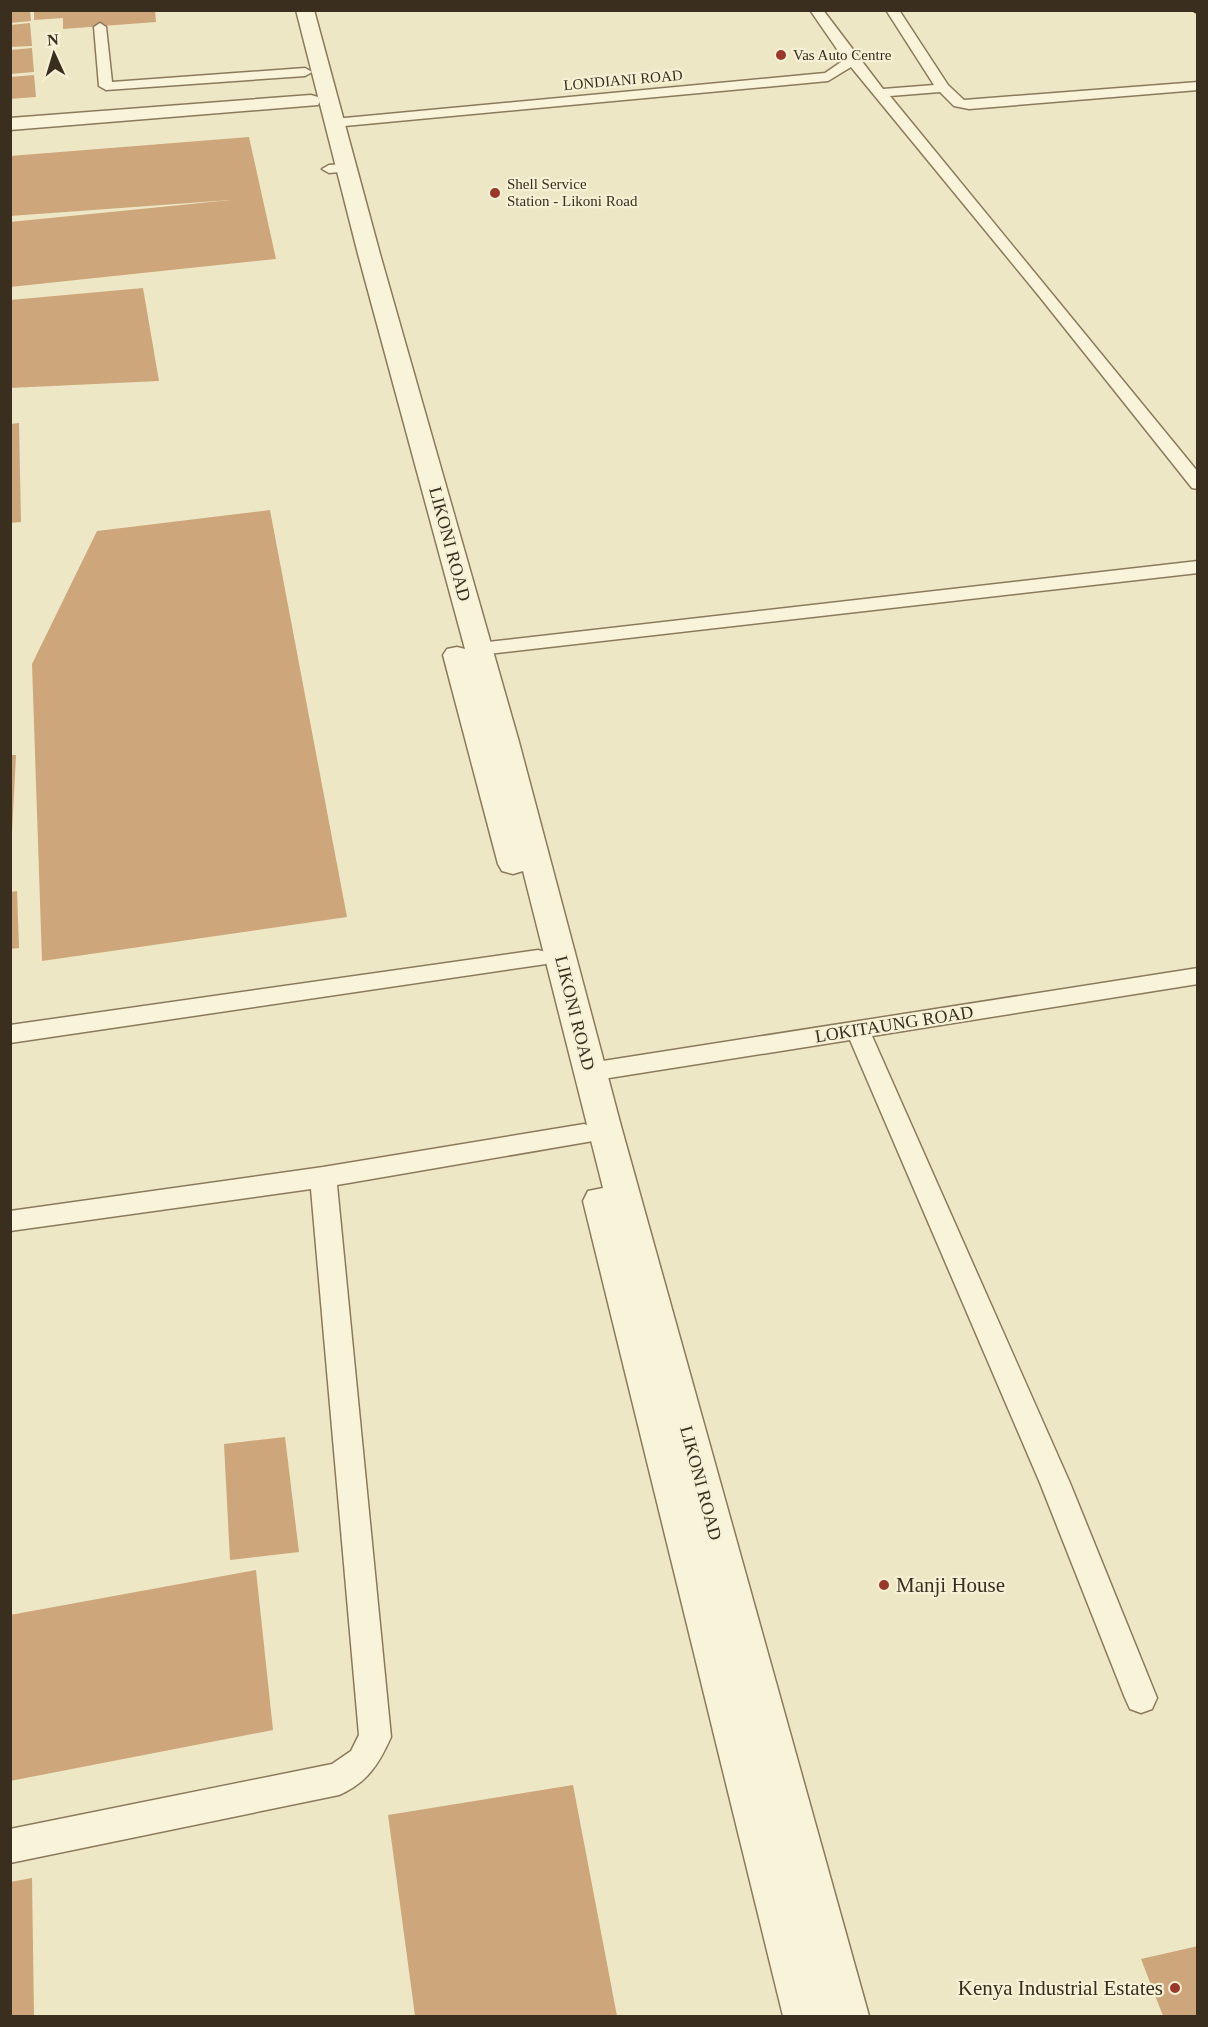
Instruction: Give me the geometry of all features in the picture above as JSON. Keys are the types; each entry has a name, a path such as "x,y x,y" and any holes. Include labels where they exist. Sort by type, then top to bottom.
{"street":[{"name":"LIKONI ROAD","path":"291,10 337,168 467,650 590,1072 845,2016"},
{"name":"LIKONI ROAD","path":"305,10 317,99"},
{"path":"10,124 317,99"},
{"name":"LIKONI ROAD","path":"467,650 538,958 807,2016"}],"lane":[{"path":"816,10 848,55 882,93 1197,484"},
{"path":"892,10 943,88 959,103 969,105 1197,86"},
{"name":"LONDIANI ROAD","path":"100,27 106,86 317,99 815,79 840,71 847,64 848,55"},
{"path":"882,93 943,88"},
{"path":"467,650 1197,567"},
{"path":"10,1034 538,958"},
{"name":"LOKITAUNG ROAD","path":"590,1072 1197,976"},
{"path":"857,1029 1054,1483 1141,1698"},
{"path":"10,1221 323,1177 584,1134"},
{"path":"10,1846 339,1779 362,1762 375,1737 323,1177"}],"building":[{"path":"10,10 30,10 31,21 10,23"},
{"path":"34,10 155,10 156,22 63,29 63,18 34,20"},
{"path":"30,23 32,46 10,47 10,25"},
{"path":"32,48 34,72 10,74 10,50"},
{"path":"34,75 36,97 10,99 10,77"},
{"path":"249,137 276,259 10,287 10,222 231,200 10,216 10,156"},
{"path":"143,288 159,381 10,388 10,300"},
{"path":"19,423 21,522 10,523 10,424"},
{"path":"270,510 347,917 42,961 32,664 97,531"},
{"path":"10,755 16,755 12,833 10,833"},
{"path":"17,891 19,948 10,949 10,892"},
{"path":"285,1437 299,1552 230,1560 224,1444"},
{"path":"256,1570 273,1730 10,1781 10,1615"},
{"path":"573,1785 617,2016 415,2016 388,1815"},
{"path":"32,1878 34,2016 10,2016 10,1882"},
{"name":"Kenya Industrial Estates","path":"1198,1946 1198,2016 1163,2016 1141,1959"}],"railway":[{"path":"1192,10 1198,13"}],"place":[{"name":"Vas Auto Centre","path":"781,55"},
{"name":"Shell Service Station - Likoni Road","path":"495,193"},
{"name":"Manji House","path":"884,1585"},
{"name":"Kenya Industrial Estates","path":"1175,1988"}]}
